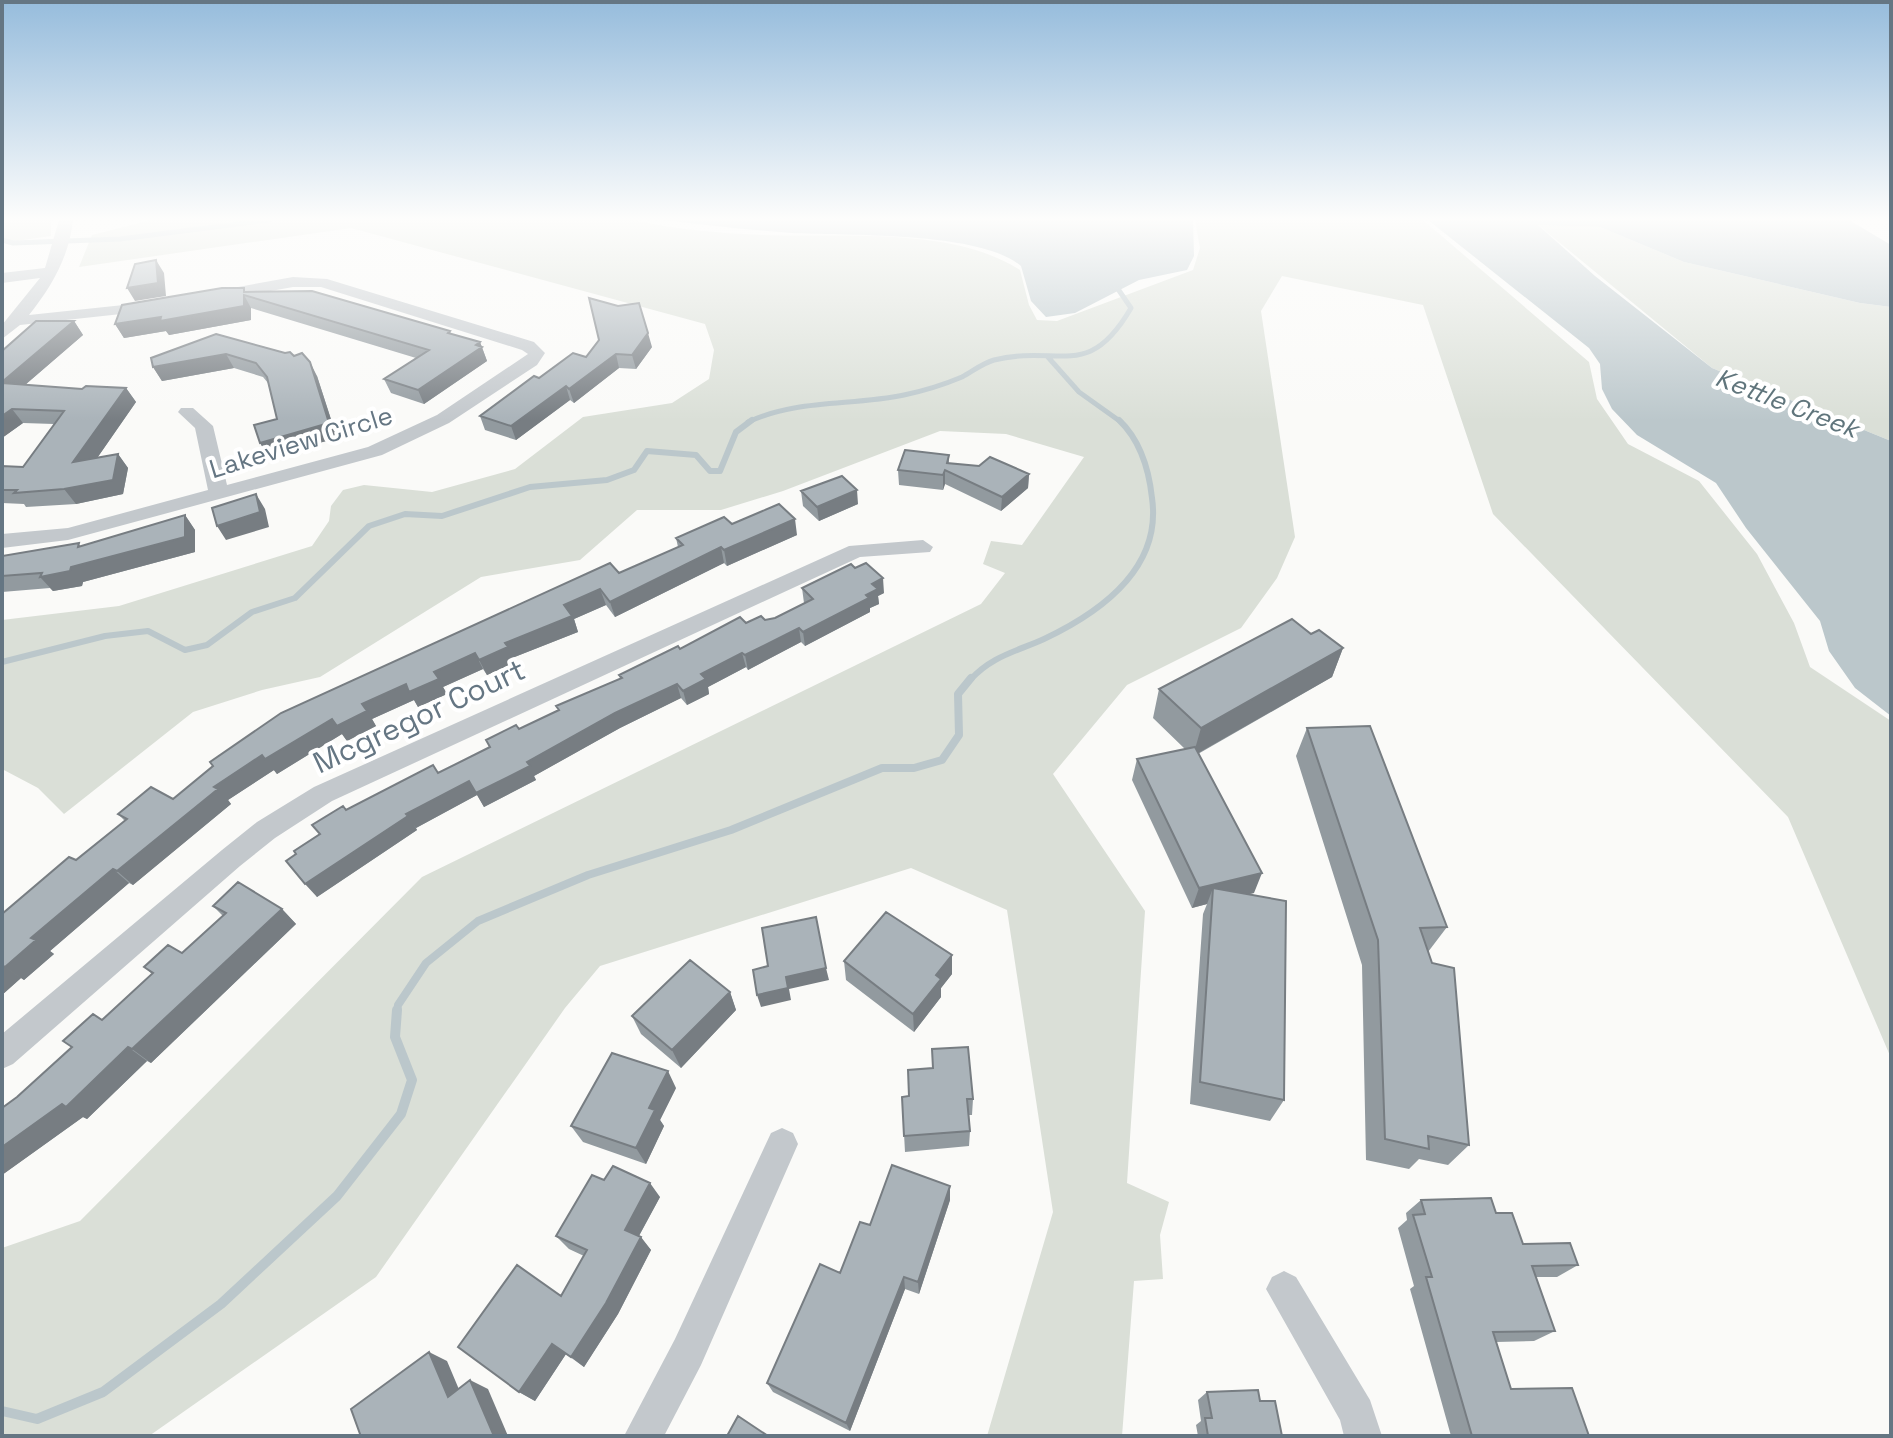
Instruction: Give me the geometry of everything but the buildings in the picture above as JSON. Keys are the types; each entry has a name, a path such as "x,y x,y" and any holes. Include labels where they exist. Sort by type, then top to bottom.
{"street":[{"path":"2,334 39,287"},
{"name":"Lakeview Circle","path":"199,299 265,287"},
{"name":"Lakeview Circle","path":"2,541 68,534 375,451 411,436 518,370 537,353 528,346 338,287"},
{"path":"15,321 120,312 167,304"},
{"path":"187,412 204,426 219,494"},
{"name":"Mcgregor Court","path":"2,1054 231,858 266,830 323,794 856,551 923,547"},
{"path":"643,1436 688,1352 782,1144"},
{"path":"1284,1289 1357,1413 1363,1436"}],"shaded area":[{"path":"569,287 1024,287 1037,320 1057,321 1147,287 1275,287 1261,311 1295,537 1277,578 1241,628 1127,685 1053,774 1145,911 1127,1183 1169,1202 1160,1235 1163,1279 1134,1281 1122,1436 987,1436 1053,1212 1007,910 911,868 600,966 565,1008 376,1277 149,1436 2,1436 2,1248 80,1221 422,877 981,604 1005,573 983,564 991,541 1022,545 1084,457 1006,434 940,431 783,491 721,510 637,510 580,560 481,577 320,677 262,690 193,712 64,814 38,788 2,769 2,620 119,606 312,546 329,521 331,506 343,490 364,485 432,492 515,469 583,417 672,403 709,379 714,350 705,324"},
{"path":"1336,287 1501,287 1589,362 1597,399 1628,444 1699,481 1757,554 1794,623 1810,667 1891,721 1891,1058 1788,817 1493,514 1423,305"},
{"path":"1614,287 1792,287 1891,307 1891,441 1712,368"}],"water":[{"path":"1027,287 1125,287 1075,313 1046,317 1031,301"},
{"name":"Kettle Creek","path":"1512,287 1609,287 1712,368 1891,441 1891,716 1855,688 1829,651 1820,621 1746,528 1716,483 1637,435 1612,409 1602,389 1600,364 1589,348"},
{"path":"1792,287 1891,287 1891,307"}],"waterway":[{"path":"1047,356 1086,353 1101,345 1131,308 1118,289"},
{"path":"751,421 786,410 918,392 962,377 994,360 1047,356"},
{"path":"1047,356 1079,392 1120,422"},
{"path":"2,662 105,636 148,631 185,650 207,645 252,612 295,598 369,526 405,514 442,516 530,487 607,480 634,470 647,451 696,455 710,471 720,471 736,432 751,421"},
{"path":"970,680 995,660 1044,639 1086,615 1123,585 1137,566 1153,523 1152,498 1142,456 1133,437 1120,422"},
{"path":"397,1012 398,1005 426,963 478,921 588,875 731,830 882,768 914,768 942,760 959,735 958,694 971,678"},
{"path":"2,1411 37,1419 103,1392 221,1304 337,1196 401,1114 412,1080 395,1037 397,1010"}]}
